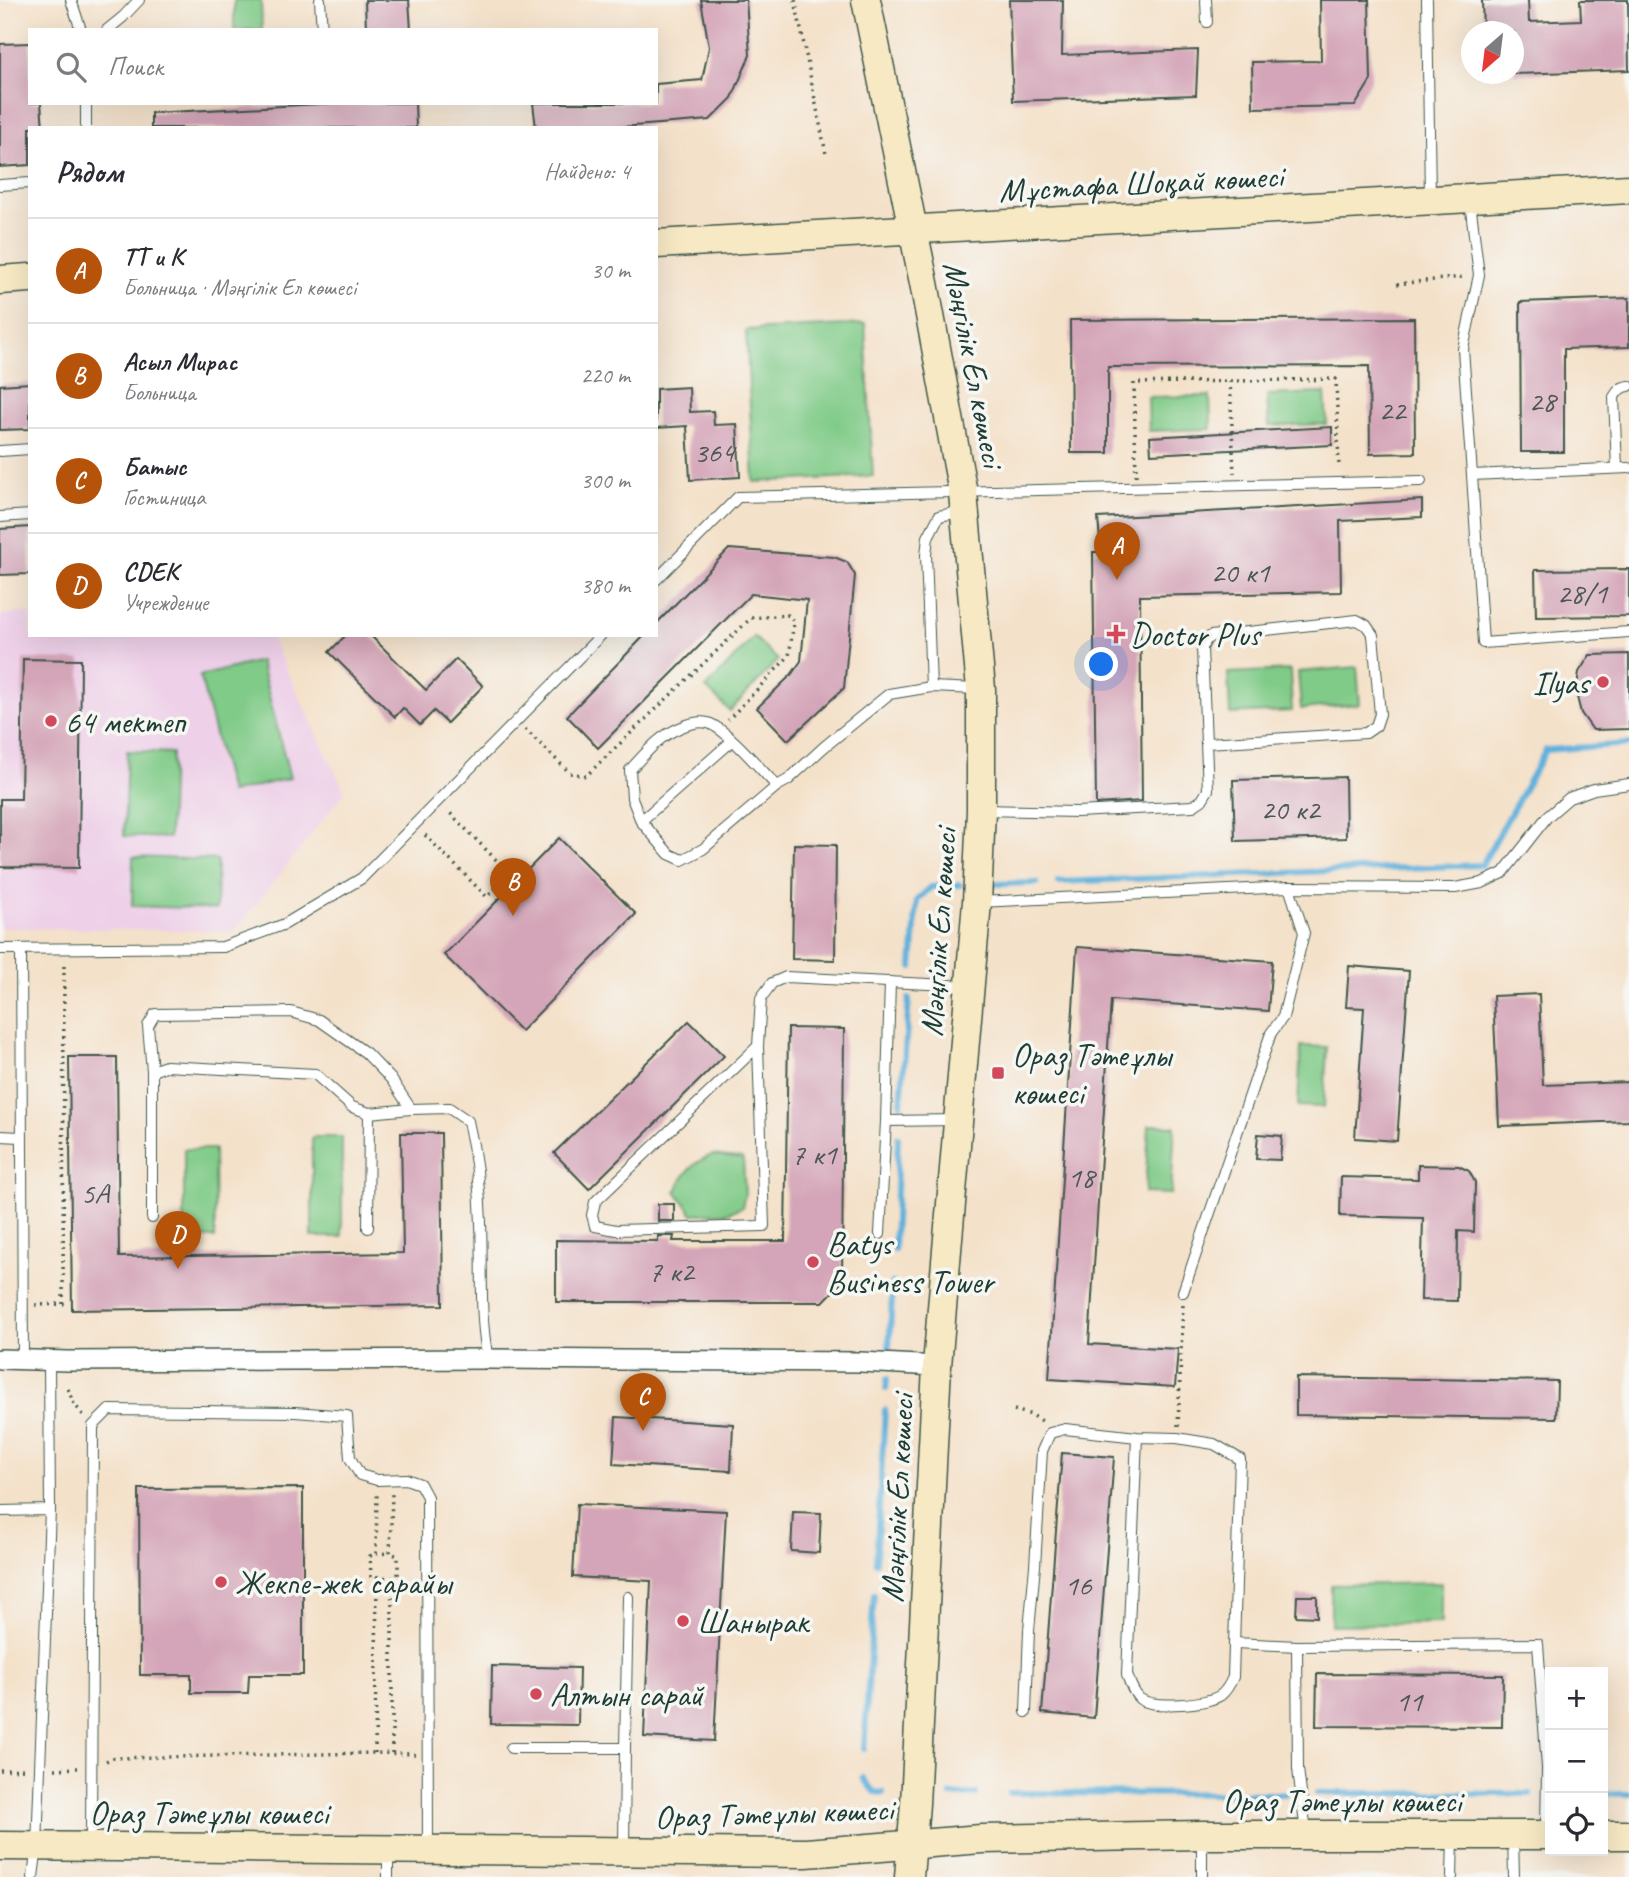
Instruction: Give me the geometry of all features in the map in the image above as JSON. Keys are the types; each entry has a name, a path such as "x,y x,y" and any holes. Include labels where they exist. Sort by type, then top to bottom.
{"street":[{"name":"Мәңгілік Ел көшесі","path":"866,0 964,502 981,689 981,810 977,902 937,1366 909,1877"},
{"name":"Мұстафа Шоқай көшесі","path":"658,244 1629,190"},
{"path":"0,280 28,278"},
{"path":"0,1359 488,1359 861,1362 937,1366"},
{"name":"Ораз Тәтеұлы көшесі","path":"0,1846 806,1853 981,1839 1202,1835 1545,1835"},
{"path":"1608,1835 1629,1835"}],"lane":[{"path":"71,0 80,28"},
{"path":"109,28 139,0"},
{"path":"320,0 322,28"},
{"path":"1206,0 1207,22"},
{"path":"1427,0 1430,201"},
{"path":"86,105 86,126"},
{"path":"0,185 28,183"},
{"path":"1469,198 1479,275 1463,349 1483,643 1629,632"},
{"path":"1617,468 1614,397 1617,390 1629,386"},
{"path":"0,451 28,449"},
{"path":"1472,475 1629,468"},
{"path":"658,578 738,497 810,494 964,502 1136,489 1421,481"},
{"path":"931,687 926,555 928,537 939,516 964,502"},
{"path":"0,517 28,515"},
{"path":"981,810 1077,812 1193,806 1202,800 1208,790 1202,648 1206,640 1211,636 1357,620 1366,625 1373,635 1380,714 1376,726 1366,733 1207,743"},
{"path":"0,949 223,947 285,924 362,877 599,637"},
{"path":"777,786 719,729 706,723 688,724 659,740 631,770 632,799 641,821 669,854 682,860 703,849 889,694 931,687 981,689"},
{"path":"641,821 732,741"},
{"path":"977,902 1290,887 1455,888 1482,883 1503,873 1547,817 1569,798 1594,789 1629,784"},
{"path":"1183,1293 1271,1033 1283,1017 1304,933 1290,887"},
{"path":"21,949 23,1359"},
{"path":"758,1046 595,1202 592,1215 595,1226 616,1230 764,1226 758,1046 761,998 772,983 786,977 969,986"},
{"path":"880,1234 890,982"},
{"path":"152,1218 152,1071 148,1026 155,1014 290,1012 319,1020 366,1053 391,1079 411,1109"},
{"path":"152,1071 166,1066 315,1074 352,1107 369,1114 449,1108 468,1121 477,1157 483,1332 488,1359"},
{"path":"368,1228 369,1114"},
{"path":"886,1121 957,1120"},
{"path":"0,1136 21,1137"},
{"path":"33,1877 37,1846 50,1510 49,1360"},
{"path":"91,1846 93,1426 109,1410 295,1412 348,1416 350,1458 360,1475 377,1480 406,1479 420,1484 427,1497 428,1849"},
{"path":"1026,1712 1042,1451 1050,1433 1065,1429 1137,1437 1177,1438 1214,1444 1240,1459 1233,1677 1226,1690 1218,1697 1191,1703 1151,1703 1141,1699 1132,1689 1127,1675 1137,1437"},
{"path":"0,1511 50,1510"},
{"path":"624,1851 628,1597"},
{"path":"1235,1643 1297,1646 1538,1644 1547,1793"},
{"path":"1297,1646 1298,1769 1306,1835"},
{"path":"511,1748 625,1748"},
{"path":"1202,1835 1202,1877"},
{"path":"1452,1877 1453,1835"},
{"path":"1513,1835 1514,1877"},
{"path":"388,1849 388,1877"}],"path":[{"path":"795,0 826,154"},
{"path":"1397,284 1479,275"},
{"path":"1136,489 1134,383 1336,379 1339,484"},
{"path":"1230,381 1234,486"},
{"path":"517,721 570,773 586,776 751,618 788,615 794,622 789,656 719,729"},
{"path":"414,824 487,897 510,874 437,800"},
{"path":"22,1305 63,1304 64,948"},
{"path":"1177,1438 1183,1293"},
{"path":"68,1389 75,1404 93,1426"},
{"path":"1014,1410 1042,1420 1050,1433"},
{"path":"390,1553 392,1479"},
{"path":"376,1554 377,1480"},
{"path":"390,1553 398,1556 398,1575 392,1578 371,1577 370,1556 390,1553"},
{"path":"375,1753 377,1577"},
{"path":"392,1578 392,1753"},
{"path":"0,1770 92,1768 113,1758 375,1753 428,1755"}],"shaded area":[{"path":"28,612 28,637 271,637 345,792 235,931 0,928 0,615"}],"green space":[{"path":"234,0 261,0 262,28 234,28"},
{"path":"865,324 873,476 754,482 746,330"},
{"path":"1325,393 1327,424 1269,426 1267,395"},
{"path":"1210,396 1211,429 1149,431 1148,397"},
{"path":"754,637 778,660 730,711 706,688"},
{"path":"260,661 290,778 230,793 200,676"},
{"path":"1357,667 1360,704 1301,709 1298,672"},
{"path":"1290,670 1292,711 1230,714 1228,673"},
{"path":"127,751 172,753 169,838 124,836"},
{"path":"133,857 217,860 216,909 132,906"},
{"path":"1301,1046 1327,1047 1324,1107 1298,1106"},
{"path":"1149,1125 1175,1126 1171,1194 1145,1193"},
{"path":"312,1137 342,1137 342,1237 312,1237"},
{"path":"184,1149 214,1149 215,1238 184,1238"},
{"path":"713,1155 743,1159 745,1194 742,1207 727,1213 693,1214 676,1191 690,1168"},
{"path":"1441,1583 1441,1623 1331,1625 1331,1585"}],"building":[{"path":"365,0 409,0 411,28 366,28"},
{"path":"701,0 746,0 750,55 732,98 710,120 634,126 536,126 533,105 658,105 658,84 702,80 709,47"},
{"path":"1009,0 1063,0 1062,55 1198,50 1196,95 1013,101"},
{"path":"1320,0 1369,0 1371,80 1355,106 1253,108 1252,62 1321,61"},
{"path":"1482,0 1528,0 1529,22 1581,20 1580,0 1628,0 1629,70 1524,74 1524,21 1483,21"},
{"path":"28,43 28,105 41,105 43,126 28,126 28,165 0,167 0,44"},
{"path":"301,105 415,105 416,126 151,126 151,113"},
{"path":"1629,298 1629,347 1564,349 1564,452 1521,452 1520,302"},
{"path":"1414,318 1415,453 1370,454 1369,366 1108,367 1108,453 1071,453 1070,320"},
{"path":"28,383 28,429 0,430 0,385"},
{"path":"689,387 690,412 713,411 714,425 737,424 740,477 690,480 687,426 658,428 658,389"},
{"path":"1332,427 1332,445 1151,454 1150,437"},
{"path":"1422,500 1422,517 1340,521 1341,592 1140,596 1142,801 1096,804 1093,552 1101,552 1098,518"},
{"path":"28,527 28,574 0,575 0,529"},
{"path":"729,549 834,557 847,562 855,575 844,688 788,740 757,708 791,675 801,661 807,600 751,594 598,748 567,716 643,637 658,637 658,622"},
{"path":"1629,569 1629,616 1536,617 1535,570"},
{"path":"344,637 372,637 426,690 456,659 483,686 447,723 434,711 420,725 403,708 395,717 329,652"},
{"name":"Ilyas","path":"1629,654 1629,729 1593,730 1581,713 1576,693 1579,672 1590,655"},
{"name":"64 мектеп","path":"23,659 81,660 79,868 0,867 0,799 21,799"},
{"path":"1345,777 1346,838 1235,841 1233,780"},
{"path":"559,838 636,914 521,1031 444,955"},
{"path":"794,844 836,845 835,960 792,959"},
{"path":"1077,947 1272,961 1268,1011 1111,1000 1089,1344 1178,1349 1175,1387 1049,1379"},
{"path":"1349,966 1409,971 1397,1141 1355,1138 1364,1008 1346,1007"},
{"path":"1539,994 1543,1085 1629,1082 1629,1121 1499,1126 1493,996"},
{"path":"689,1021 724,1056 589,1189 554,1153"},
{"path":"788,1028 844,1029 842,1282 823,1302 556,1302 556,1240 658,1241 658,1236 674,1236 673,1241 785,1241"},
{"path":"69,1057 117,1057 119,1257 403,1253 401,1133 441,1133 443,1305 72,1310"},
{"path":"1258,1134 1282,1136 1280,1160 1256,1159"},
{"path":"1418,1165 1459,1166 1469,1171 1475,1182 1474,1232 1458,1231 1457,1301 1421,1300 1423,1218 1340,1216 1341,1177 1418,1179"},
{"path":"658,1204 674,1204 674,1221 658,1221"},
{"path":"1296,1377 1557,1381 1556,1418 1296,1415"},
{"path":"616,1417 733,1424 731,1471 613,1464"},
{"path":"1062,1453 1114,1457 1094,1718 1042,1713"},
{"name":"Жекпе-жек сарайы","path":"303,1488 303,1675 249,1675 248,1693 191,1693 191,1675 140,1675 139,1489"},
{"path":"577,1504 726,1511 714,1741 644,1737 651,1581 573,1577"},
{"path":"793,1512 821,1513 819,1553 791,1551"},
{"path":"1297,1596 1317,1596 1317,1617 1296,1616"},
{"path":"492,1666 579,1668 578,1725 491,1724"},
{"path":"1317,1674 1503,1675 1502,1727 1316,1726"}],"waterway":[{"path":"1058,882 1482,865 1546,750 1629,744"},
{"path":"995,884 1037,883"},
{"path":"912,967 917,900 931,887 960,885"},
{"path":"901,1104 909,999"},
{"path":"894,1250 898,1137"},
{"path":"889,1347 893,1283"},
{"path":"886,1389 887,1379"},
{"path":"876,1562 885,1410"},
{"path":"864,1749 874,1594"},
{"path":"863,1778 874,1792 883,1793"},
{"path":"1010,1793 1285,1794"},
{"path":"1317,1793 1530,1794"},
{"path":"951,1795 976,1794"},
{"path":"1608,1794 1629,1794"}],"place":[{"name":"ТТ и К","path":"1117,580"},
{"name":"Doctor Plus","path":"1116,634"},
{"name":"Ilyas","path":"1603,682"},
{"name":"64 мектеп","path":"51,721"},
{"name":"Асыл Мирас","path":"513,916"},
{"name":"Ораз Тәтеұлы көшесі","path":"998,1073"},
{"name":"Batys Business Tower","path":"813,1262"},
{"name":"CDEK","path":"178,1269"},
{"name":"Батыс","path":"643,1431"},
{"name":"Жекпе-жек сарайы","path":"221,1582"},
{"name":"Шанырак","path":"683,1621"},
{"name":"Алтын сарай","path":"536,1694"}]}
